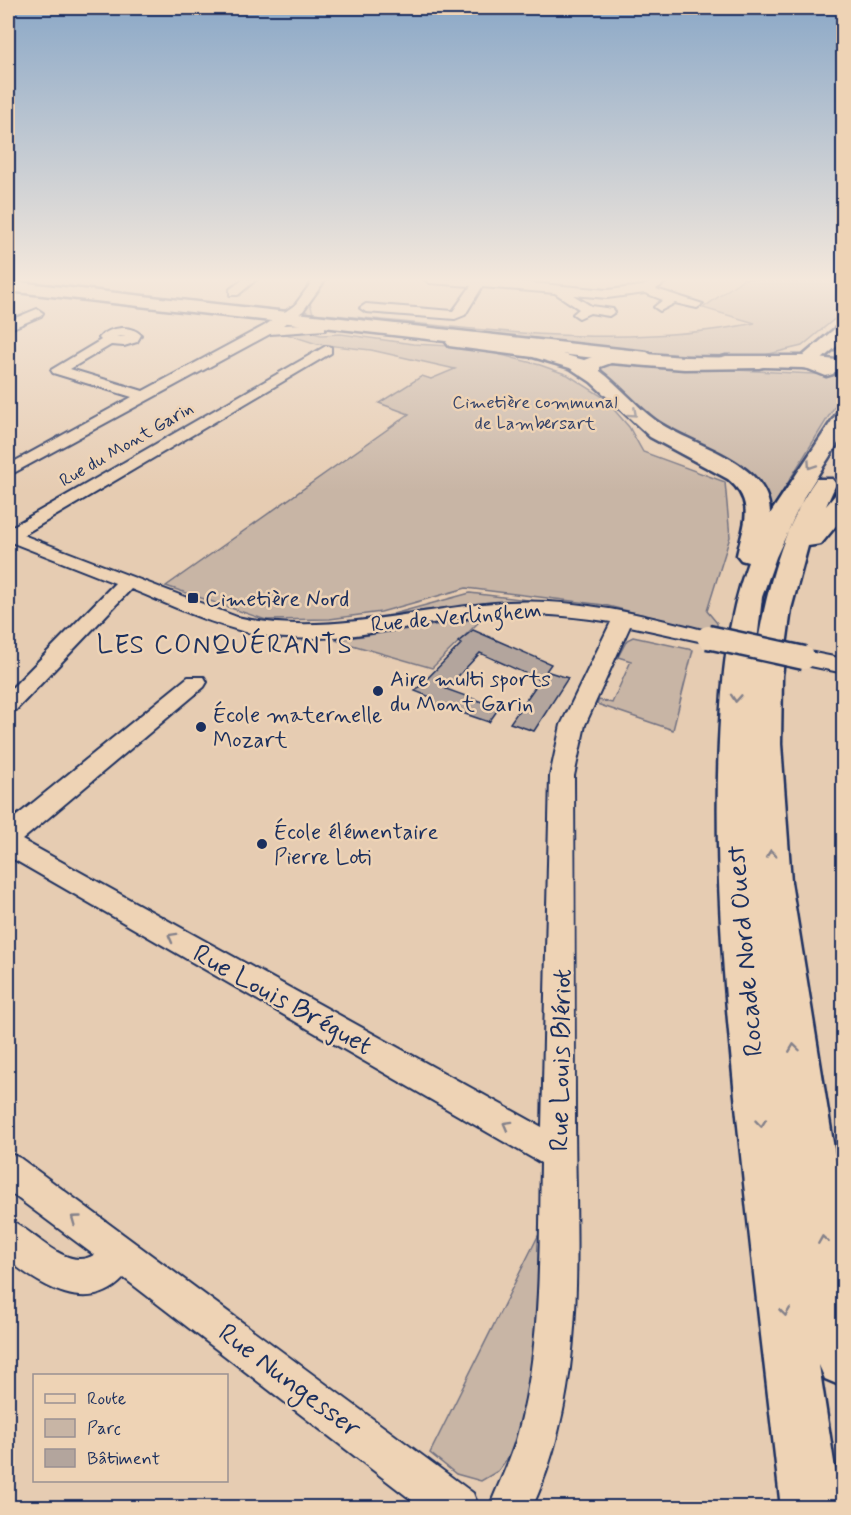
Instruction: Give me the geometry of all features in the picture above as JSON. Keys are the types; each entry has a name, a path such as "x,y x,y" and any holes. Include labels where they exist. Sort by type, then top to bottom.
{"main road":[{"path":"505,350 553,357 577,364 831,368"},
{"path":"564,350 665,360 789,362 831,368"},
{"path":"789,362 814,350"},
{"path":"820,350 813,357 831,368"},
{"path":"596,365 615,357 710,364 759,362"},
{"path":"596,365 642,422 731,471 750,487 757,500 758,514 748,562 764,595 843,500"},
{"name":"Rocade Nord Ouest","path":"843,417 789,500 770,539 764,595 771,639 765,716 769,837 781,952 800,1093 843,1360"},
{"name":"Rocade Nord Ouest","path":"811,1508 764,1154 735,857 734,731 740,654 764,595 843,452"}],"street":[{"path":"94,350 58,370 143,396"},
{"path":"8,471 227,350"},
{"name":"Rue du Mont Garin","path":"8,536 326,350"},
{"name":"Rue de Verlinghem","path":"8,536 238,624 281,631 316,630 509,608 569,609 623,618 843,666"},
{"path":"8,705 17,684 128,581"},
{"name":"Rue Louis Blériot","path":"510,1508 527,1469 553,1360 559,1278 562,776 573,725 623,618"},
{"path":"8,837 196,682"},
{"name":"Rue Louis Bréguet","path":"8,844 558,1154"},
{"name":"Rue Nungesser","path":"8,1170 122,1253 458,1508"},
{"path":"8,1237 57,1272 85,1280 100,1276 112,1267 122,1253"}],"green space":[{"name":"Cimetière communal de Lambersart","path":"368,350 480,350 540,365 568,375 603,397 629,427 643,452 725,482 730,537 707,611 717,623 717,633 604,605 466,588 381,612 330,619 266,620 166,586 409,414 379,403 422,376 431,379 455,369"},
{"path":"619,350 787,350 765,355 703,356"},
{"path":"600,363 843,376 843,393 765,520 765,505 667,433 593,367"},
{"path":"470,593 545,602 479,604 393,614"},
{"path":"483,618 432,668 335,640"},
{"path":"633,637 693,650 673,730 597,704 599,700 612,703 631,661 618,657 627,640"},
{"path":"541,1230 534,1357 525,1408 512,1452 498,1471 481,1481 456,1474 430,1453"}],"building":[{"path":"473,630 551,664 546,671 568,678 534,731 510,723 540,680 480,653 446,689 499,708 489,722 430,702 433,698 415,691 461,644 458,642"}],"place":[{"name":"Cimetière Nord","path":"193,598"},
{"name":"Aire multi sports du Mont Garin","path":"378,691"},
{"name":"École maternelle Mozart","path":"201,727"},
{"name":"École élémentaire Pierre Loti","path":"262,844"}],"district":[{"name":"LES CONQUÉRANTS","path":"225,644"}]}
